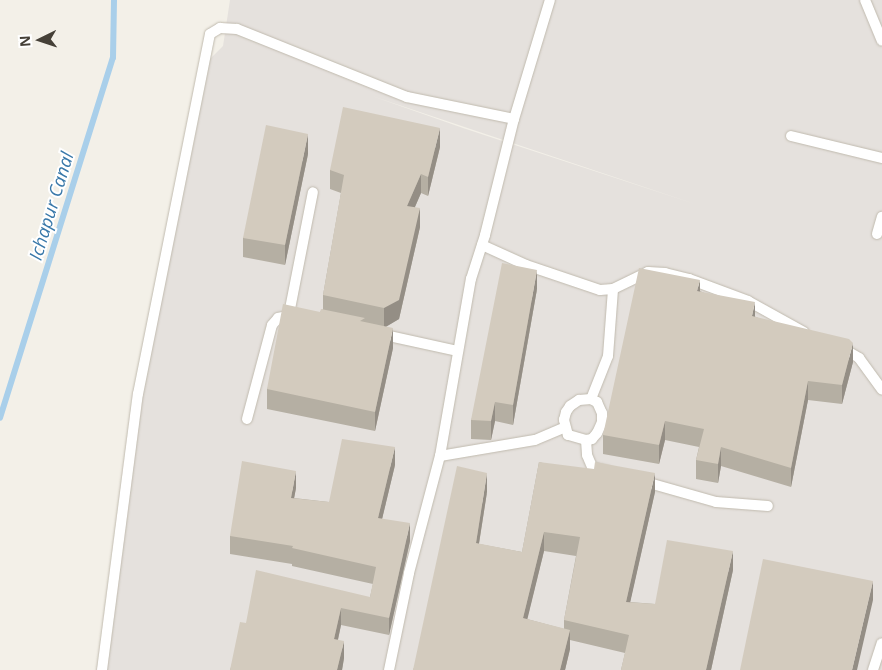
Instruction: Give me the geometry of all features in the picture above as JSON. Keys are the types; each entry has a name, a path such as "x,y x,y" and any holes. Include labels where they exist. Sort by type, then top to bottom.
{"lane":[{"path":"389,670 409,573 440,456 471,280 482,246 514,119 550,0"},
{"path":"865,0 882,41"},
{"path":"102,670 138,394 210,34 220,28 237,29 407,97 514,119"},
{"path":"791,136 882,158"},
{"path":"289,314 312,192"},
{"path":"877,234 882,217"},
{"path":"482,246 590,288 612,289 648,272 665,273 689,279 748,301 815,339"},
{"path":"591,399 608,356 612,289"},
{"path":"247,419 272,325 278,318 289,314 307,318"},
{"path":"373,332 458,351"},
{"path":"832,344 848,350 859,358 882,390"},
{"path":"591,399 596,402 602,413 602,422 598,433 592,439 586,440 568,435 565,427 564,420 570,406 579,400 591,399"},
{"path":"440,456 535,440 565,427"},
{"path":"586,440 592,467 618,474"},
{"path":"636,479 716,502 768,506"},
{"path":"873,670 882,643"}],"shaded area":[{"path":"230,0 882,0 882,670 103,670 142,383 208,61 223,46","holes":["372,96 695,204 463,128"]}],"building":[{"path":"343,107 440,128 428,177 421,174 407,206 420,208 399,300 384,308 323,295 344,175 330,170"},
{"path":"266,125 308,134 285,245 243,238"},
{"path":"502,263 537,270 513,405 495,402 491,421 471,420"},
{"path":"639,268 700,280 697,291 755,302 752,316 849,339 853,343 842,385 808,381 791,468 721,447 718,464 696,460 704,429 665,421 659,445 603,435"},
{"path":"283,304 320,312 321,309 365,318 360,321 393,328 375,412 267,389"},
{"path":"342,439 395,447 378,518 410,523 389,618 341,608 334,639 344,641 337,670 230,670 240,622 246,623 256,570 370,597 376,567 292,548 293,546 230,536 242,461 296,471 291,498 329,502"},
{"path":"539,462 594,469 595,462 655,473 626,602 655,604 667,540 733,551 706,670 621,670 629,635 564,620 580,537 544,532 523,618 570,630 560,670 413,670 457,466 487,473 476,543 522,552"},
{"path":"763,559 873,581 852,670 740,670"}],"waterway":[{"name":"Ichapur Canal","path":"0,418 113,58 114,0"}]}
